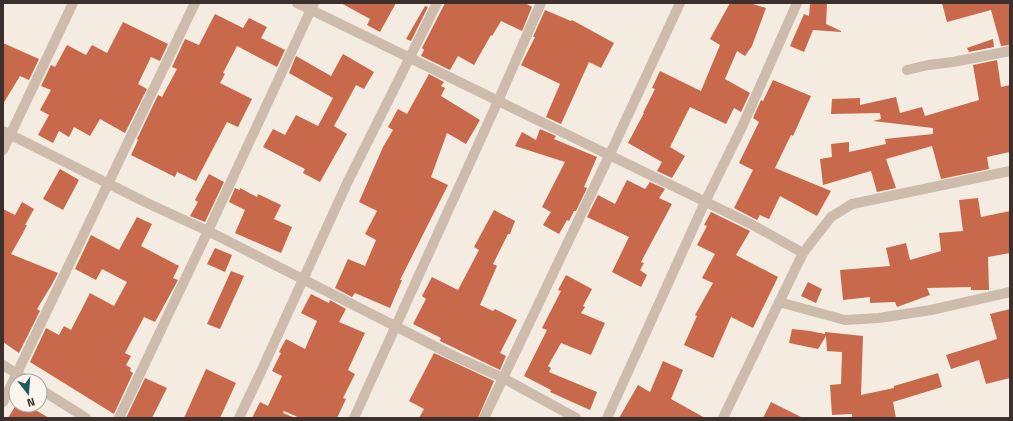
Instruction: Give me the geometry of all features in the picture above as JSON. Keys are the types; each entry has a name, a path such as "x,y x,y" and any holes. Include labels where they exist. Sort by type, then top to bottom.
{"street":[{"path":"3,150 7,133 73,3"},
{"path":"16,373 195,3"},
{"path":"297,3 312,6 361,35 410,57 571,137 610,154 751,224 803,253"},
{"path":"238,418 259,376 348,181 437,3"},
{"path":"354,418 541,3"},
{"path":"484,418 680,3"},
{"path":"607,418 705,202 742,127 798,3"},
{"path":"119,418 208,232 312,6"},
{"path":"907,70 1010,51"},
{"path":"7,133 303,279 454,356 503,378 576,418"},
{"path":"723,418 803,253 831,217 852,204 1010,171"},
{"path":"779,302 844,320 872,319 931,310 1010,292"},
{"path":"3,365 15,373"},
{"path":"3,402 8,391"},
{"path":"48,394 86,418"}],"building":[{"path":"341,3 396,3 380,32 367,25 370,19"},
{"path":"445,3 525,3 532,7 522,31 501,21 492,36 491,35 474,65 458,56 450,70 421,56 424,50 422,48"},
{"path":"730,3 750,3 766,8 752,46 745,56 737,51 725,79 750,93 741,112 734,108 726,124 690,107 670,147 685,156 672,178 657,171 662,162 628,143 655,89 652,88 660,71 701,91 720,45 710,39"},
{"path":"810,3 827,3 826,24 841,32 813,30 804,52 790,46 804,14 809,16"},
{"path":"942,3 1010,3 1010,45 1001,46 991,10 947,22"},
{"path":"425,6 428,7 411,41 406,39"},
{"path":"545,10 571,21 572,20 614,43 601,68 589,62 561,124 546,117 560,84 521,65 535,37 533,37"},
{"path":"215,14 243,28 249,18 267,27 261,38 285,50 277,67 237,46 223,73 225,74 220,83 252,99 238,127 227,122 196,181 177,172 175,177 131,155 158,95 162,97 177,69 172,67 185,39 199,45"},
{"path":"123,22 168,44 160,61 151,57 138,84 147,89 125,133 100,119 90,136 74,127 69,137 59,131 53,143 38,135 49,115 40,110 51,90 41,86 51,65 55,67 67,45 86,55 92,45 107,53"},
{"path":"993,39 994,47 969,52 967,48"},
{"path":"3,43 39,59 29,80 20,76 3,104"},
{"path":"343,54 374,72 364,89 356,85 334,126 347,134 320,182 303,173 305,169 263,147 273,129 285,135 296,115 318,126 333,98 289,73 296,56 331,76"},
{"path":"997,60 1001,87 1010,85 1010,152 987,157 989,169 941,179 932,146 886,159 896,188 877,192 871,171 823,185 820,159 832,157 831,144 849,142 849,152 886,144 885,139 933,134 933,128 873,121 881,119 880,113 831,114 832,99 860,98 860,105 896,97 900,113 922,107 925,116 979,100 973,65"},
{"path":"429,74 444,82 441,86 445,88 441,96 480,120 466,144 447,133 431,177 448,185 400,280 402,280 390,308 355,293 352,297 335,288 348,259 365,266 376,240 365,234 377,211 359,202 383,147 393,130 388,127 398,109 407,114"},
{"path":"773,80 811,96 793,136 791,135 775,168 831,191 817,216 780,196 769,219 760,215 757,220 734,208 753,170 739,163 759,122 753,118 761,100 763,101"},
{"path":"540,129 556,136 554,139 597,157 584,187 587,188 576,211 574,211 569,221 567,220 559,234 543,225 551,212 542,207 565,162 515,146 522,132 536,140"},
{"path":"60,169 79,180 63,210 43,199"},
{"path":"209,174 224,182 205,222 190,216 198,202 195,200"},
{"path":"627,180 645,189 650,182 665,189 659,198 672,204 641,262 644,263 640,270 647,275 641,287 612,272 629,237 587,217 598,195 615,204"},
{"path":"235,188 240,190 240,188 257,197 258,194 281,205 274,219 292,227 281,253 235,233 245,210 229,202"},
{"path":"978,198 981,217 1010,211 1010,253 988,257 989,290 971,290 971,287 927,288 930,295 897,307 895,302 870,303 870,297 843,300 840,270 890,266 886,248 906,243 910,260 941,251 939,233 963,231 959,200"},
{"path":"22,202 34,209 11,254 58,273 37,309 40,311 19,353 3,342 3,209 15,215"},
{"path":"494,210 515,221 510,234 508,234 493,264 497,266 480,305 493,311 495,309 517,320 500,353 506,356 500,370 440,341 441,338 413,324 426,299 422,296 432,277 458,290 479,250 474,247"},
{"path":"711,212 750,231 736,255 778,277 753,328 731,317 713,358 684,345 697,316 695,315 713,283 702,278 715,254 697,245 707,226 704,225"},
{"path":"137,217 152,224 141,246 179,266 173,278 178,280 155,322 144,317 125,353 131,356 126,365 131,368 130,371 133,373 114,414 30,362 46,328 59,335 64,326 71,330 90,293 114,306 127,282 102,269 96,280 75,269 91,235 119,250"},
{"path":"215,248 232,255 225,272 207,264"},
{"path":"231,271 244,276 220,329 207,324"},
{"path":"566,275 592,289 581,313 605,323 591,355 561,343 548,366 551,368 549,372 597,392 590,410 550,392 551,390 524,376 547,330 542,328 561,291 558,290"},
{"path":"808,282 822,289 816,303 801,296"},
{"path":"311,294 329,303 330,300 346,309 339,322 365,333 348,370 355,374 343,398 346,399 337,418 300,418 284,411 283,413 295,418 252,418 260,402 268,406 282,376 272,371 281,353 279,352 286,339 305,349 317,321 301,313"},
{"path":"1010,309 1010,378 986,384 979,360 951,369 946,355 997,339 990,314"},
{"path":"792,329 825,334 825,332 863,336 861,395 894,388 894,386 938,373 942,387 893,402 896,418 852,418 852,414 832,415 830,385 841,384 842,352 827,351 826,336 818,349 789,343"},
{"path":"434,353 494,381 478,418 419,418 424,409 409,401"},
{"path":"663,361 683,370 671,399 705,418 619,418 638,385 650,392"},
{"path":"206,369 236,383 220,418 184,418"},
{"path":"145,378 167,388 152,418 126,418"},
{"path":"771,402 803,418 763,418"},
{"path":"11,413 41,413 49,418 8,418"}]}
